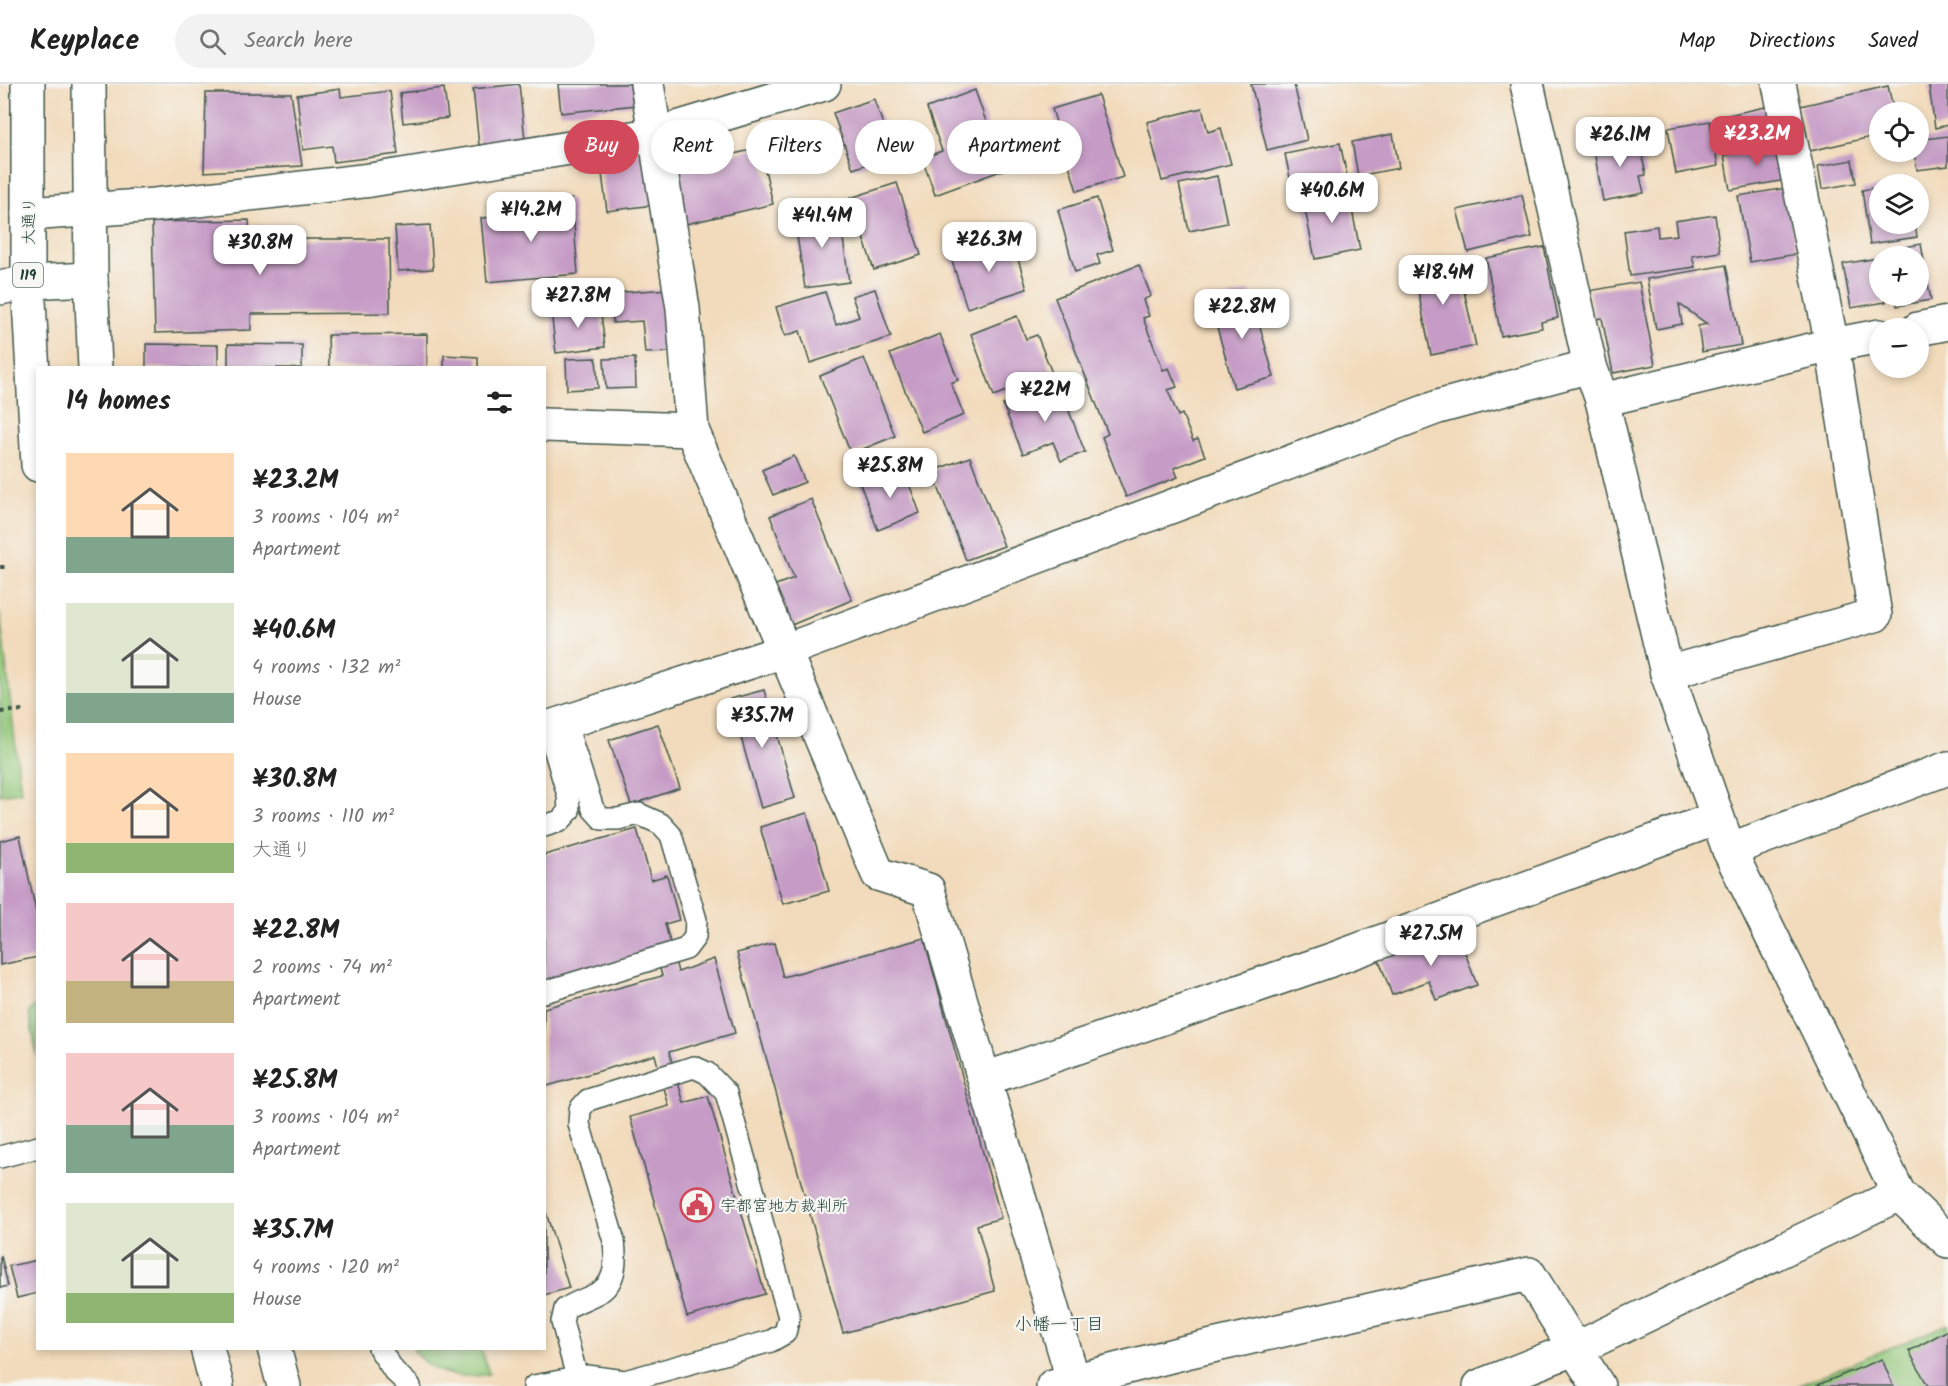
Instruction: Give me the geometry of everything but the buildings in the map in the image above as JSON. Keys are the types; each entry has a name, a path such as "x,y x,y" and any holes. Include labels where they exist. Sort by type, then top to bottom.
{"main road":[{"name":"大通り","path":"28,84 28,214 14,285 36,450"},
{"path":"89,84 91,279 95,366"},
{"path":"647,84 654,120"},
{"path":"704,120 824,84"},
{"path":"1527,84 1590,366 1602,400 1667,673 1717,818 1729,850 1899,1194 1948,1241"},
{"path":"1667,673 1875,615 1832,345 1779,84"},
{"path":"28,214 155,205 371,180 651,135"},
{"path":"663,174 683,308 692,430 878,874 928,890 1075,1386"},
{"path":"14,285 91,279"},
{"path":"1929,327 1948,323"},
{"path":"1602,400 1869,338"},
{"path":"552,726 784,651 1438,407 1590,366"},
{"path":"546,425 692,430"},
{"path":"1729,850 1948,768"},
{"path":"985,1079 1331,960 1717,818"},
{"path":"1480,1386 1586,1344 1899,1194"},
{"path":"1053,1386 1186,1352 1529,1274 1598,1386"},
{"path":"208,1350 217,1386"},
{"path":"278,1350 284,1386"}],"lane":[{"path":"546,825 560,820 569,811 568,795 552,726"},
{"path":"546,991 686,949 695,937 696,920 671,835 661,824 639,814 618,819 602,819 593,809 552,726"},
{"path":"534,1386 587,1376 625,1381 771,1341 785,1333 789,1317 726,1093 707,1073 694,1067 588,1100 580,1109 579,1124 614,1241 616,1257 613,1275 602,1290 576,1301 566,1309 562,1322 577,1377"},
{"path":"0,1157 36,1148"},
{"path":"380,1350 394,1371 410,1386"}],"path":[{"path":"0,567 7,567"},
{"path":"0,712 23,710"}],"green space":[{"path":"0,613 21,792 0,795"},
{"path":"36,1006 36,1052 29,1013"},
{"path":"1948,1324 1948,1386 1797,1386"},
{"path":"414,1350 481,1350 489,1374 457,1376 446,1374 420,1358"}],"place":[{"name":"宇都宮地方裁判所","path":"697,1205"}],"district":[{"name":"小幡一丁目","path":"1059,1324"}]}
